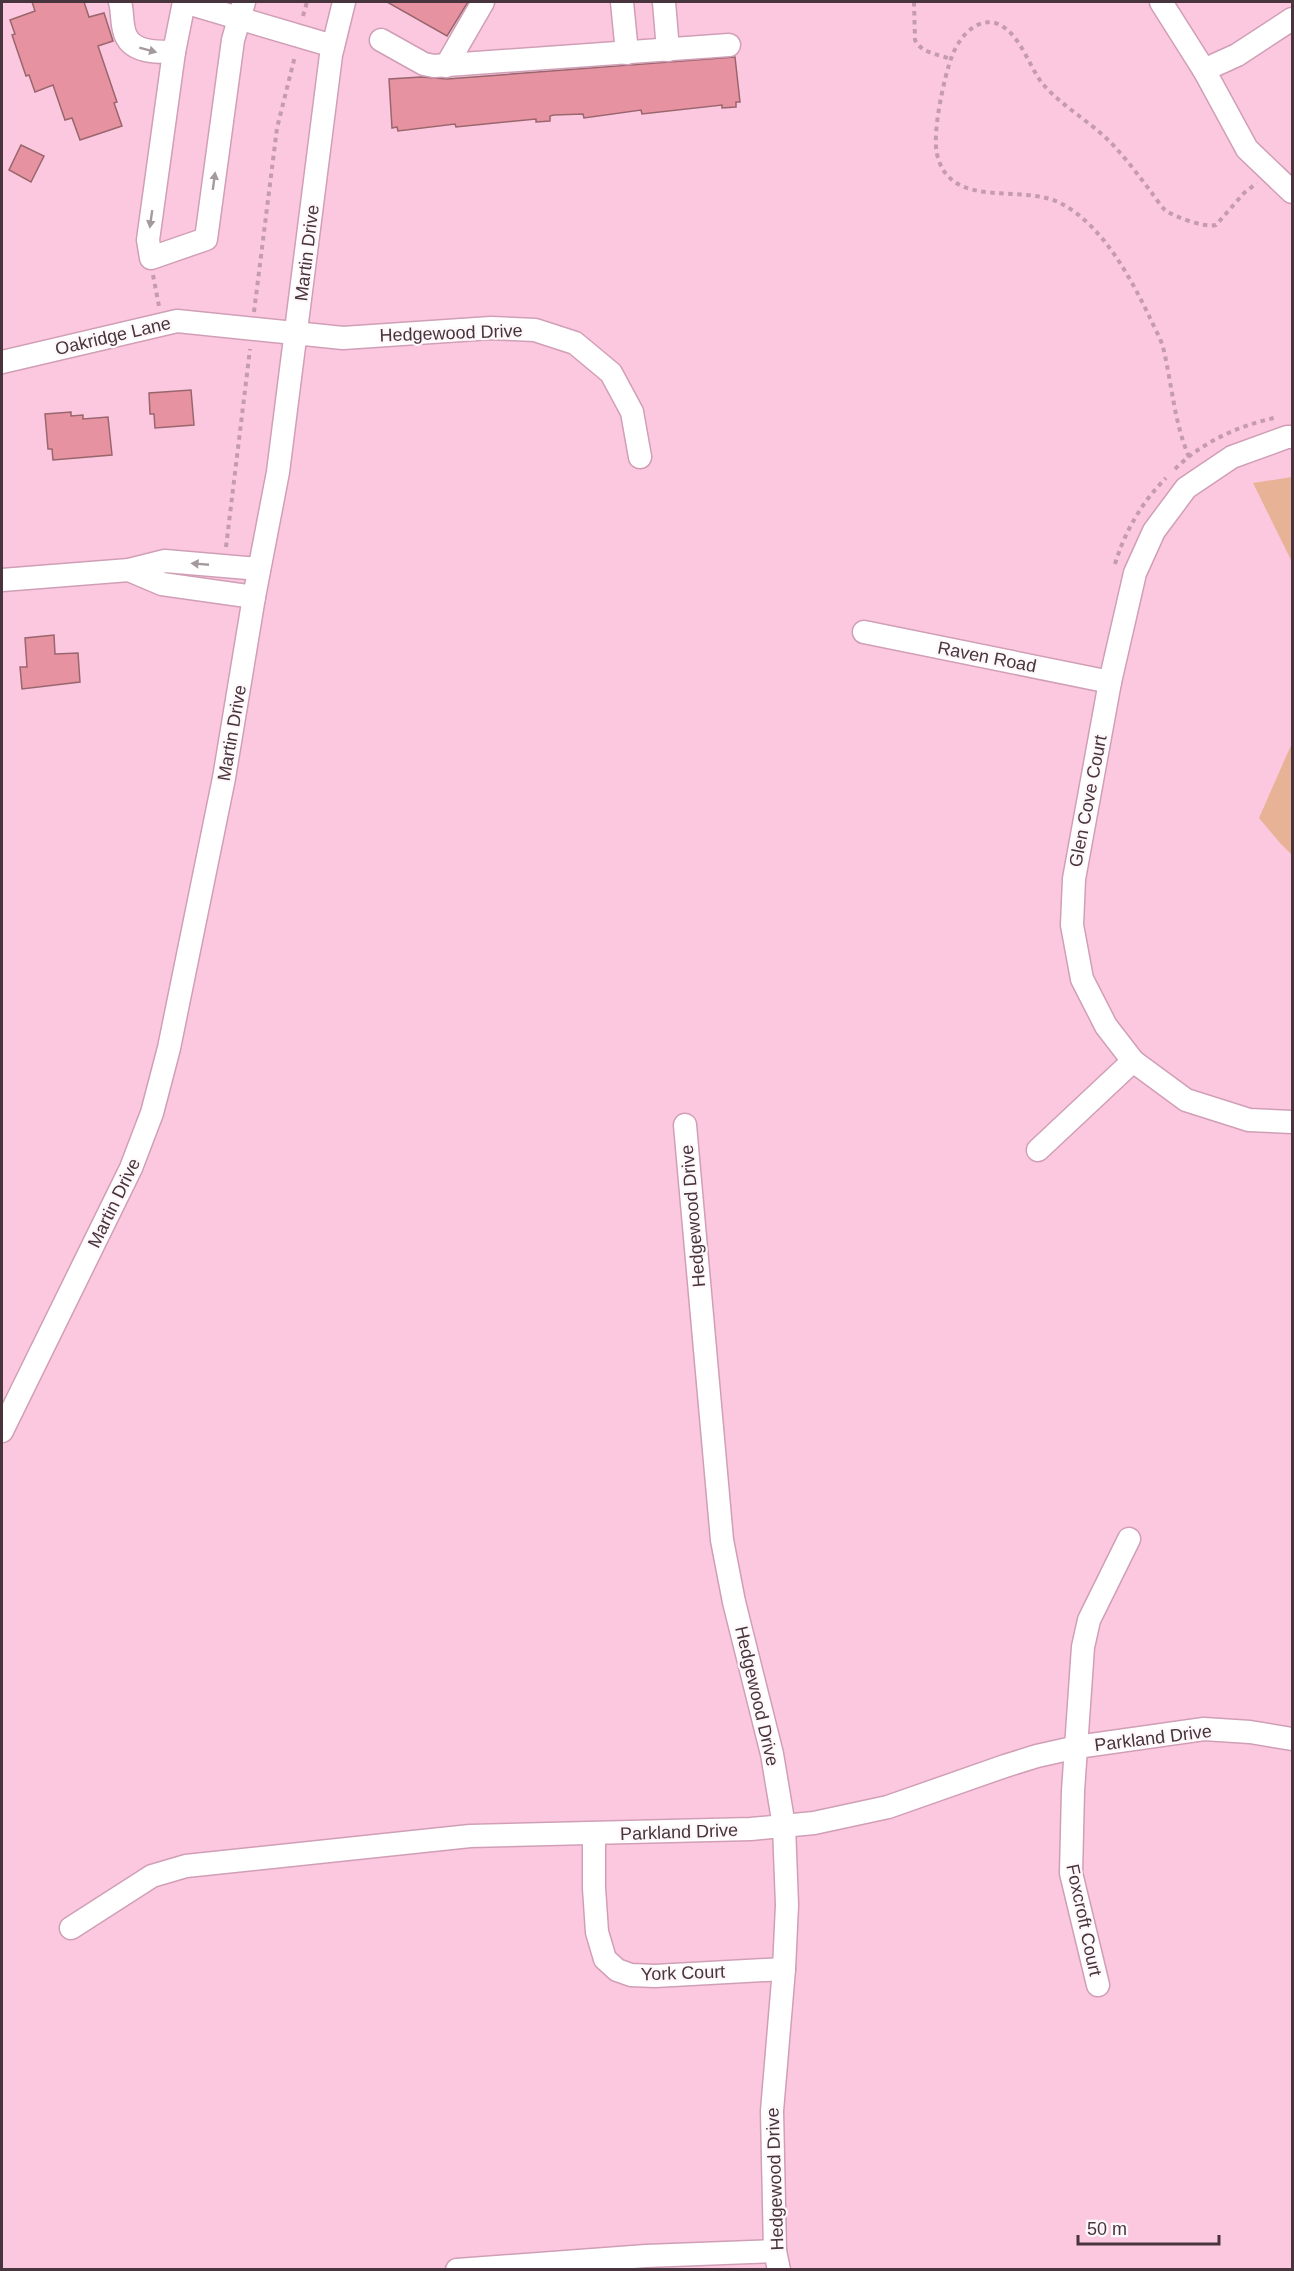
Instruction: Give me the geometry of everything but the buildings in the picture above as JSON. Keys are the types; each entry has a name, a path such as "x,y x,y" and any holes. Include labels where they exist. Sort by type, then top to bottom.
{"street":[{"path":"242,10 233,39 206,239 151,258 148,240 174,52 184,2 242,10 301,37 333,46"},
{"name":"Martin Drive","path":"2,1431 131,1168 152,1113 169,1048 224,778 254,597 278,472 333,46 344,2"},
{"path":"446,66 483,2"},
{"path":"622,2 627,53"},
{"path":"664,2 668,50"},
{"path":"1161,2 1204,70 1247,149 1293,192"},
{"path":"124,3 126,35 135,46 153,52 174,52"},
{"path":"1204,70 1237,55 1293,19"},
{"path":"381,40 424,64 446,66 729,45"},
{"name":"Oakridge Lane","path":"2,362 177,321 297,334"},
{"name":"Hedgewood Drive","path":"297,334 343,338 502,329 535,330 575,343 611,373 632,412 640,457"},
{"name":"Glen Cove Court","path":"1293,437 1287,437 1232,457 1186,488 1154,531 1135,573 1110,682 1074,879 1072,925 1082,979 1106,1026 1133,1061 1186,1100 1249,1120 1293,1122"},
{"path":"2,580 129,570 165,561 259,569"},
{"path":"129,570 162,584 254,597"},
{"name":"Raven Road","path":"864,632 1110,682"},
{"path":"1038,1150 1133,1061"},
{"name":"Hedgewood Drive","path":"685,1125 722,1540 734,1602 772,1754 784,1826 787,1905 772,2111 777,2260"},
{"name":"Foxcroft Court","path":"1098,1985 1071,1873 1073,1791 1083,1647 1089,1620 1129,1539"},
{"name":"Parkland Drive","path":"71,1928 152,1876 186,1866 470,1836 594,1835 784,1826 825,1821 888,1807 1037,1756 1077,1747 1204,1729 1250,1732 1293,1739"},
{"name":"York Court","path":"594,1835 597,1932 605,1959 617,1970 631,1975 655,1976 784,1969"},
{"path":"457,2270 646,2256 777,2260"}],"path":[{"path":"223,566 277,128 301,37 307,2"},
{"path":"914,2 914,34 917,45 923,50 950,59"},
{"path":"1189,457 1177,420 1162,344 1131,279 1102,238 1063,204 1028,194 971,191 946,176 941,168 935,148 935,135 950,59 964,34 986,23 999,25 1013,36 1047,89 1113,145 1166,210 1182,218 1203,225 1216,225 1252,186"},
{"path":"151,258 154,286 163,324"},
{"path":"1112,573 1120,547 1133,520 1154,490 1189,457 1204,445 1232,431 1281,417"}],"shaded area":[{"path":"1292,477 1292,562 1253,483"},
{"path":"1292,743 1292,855 1259,818"}]}
